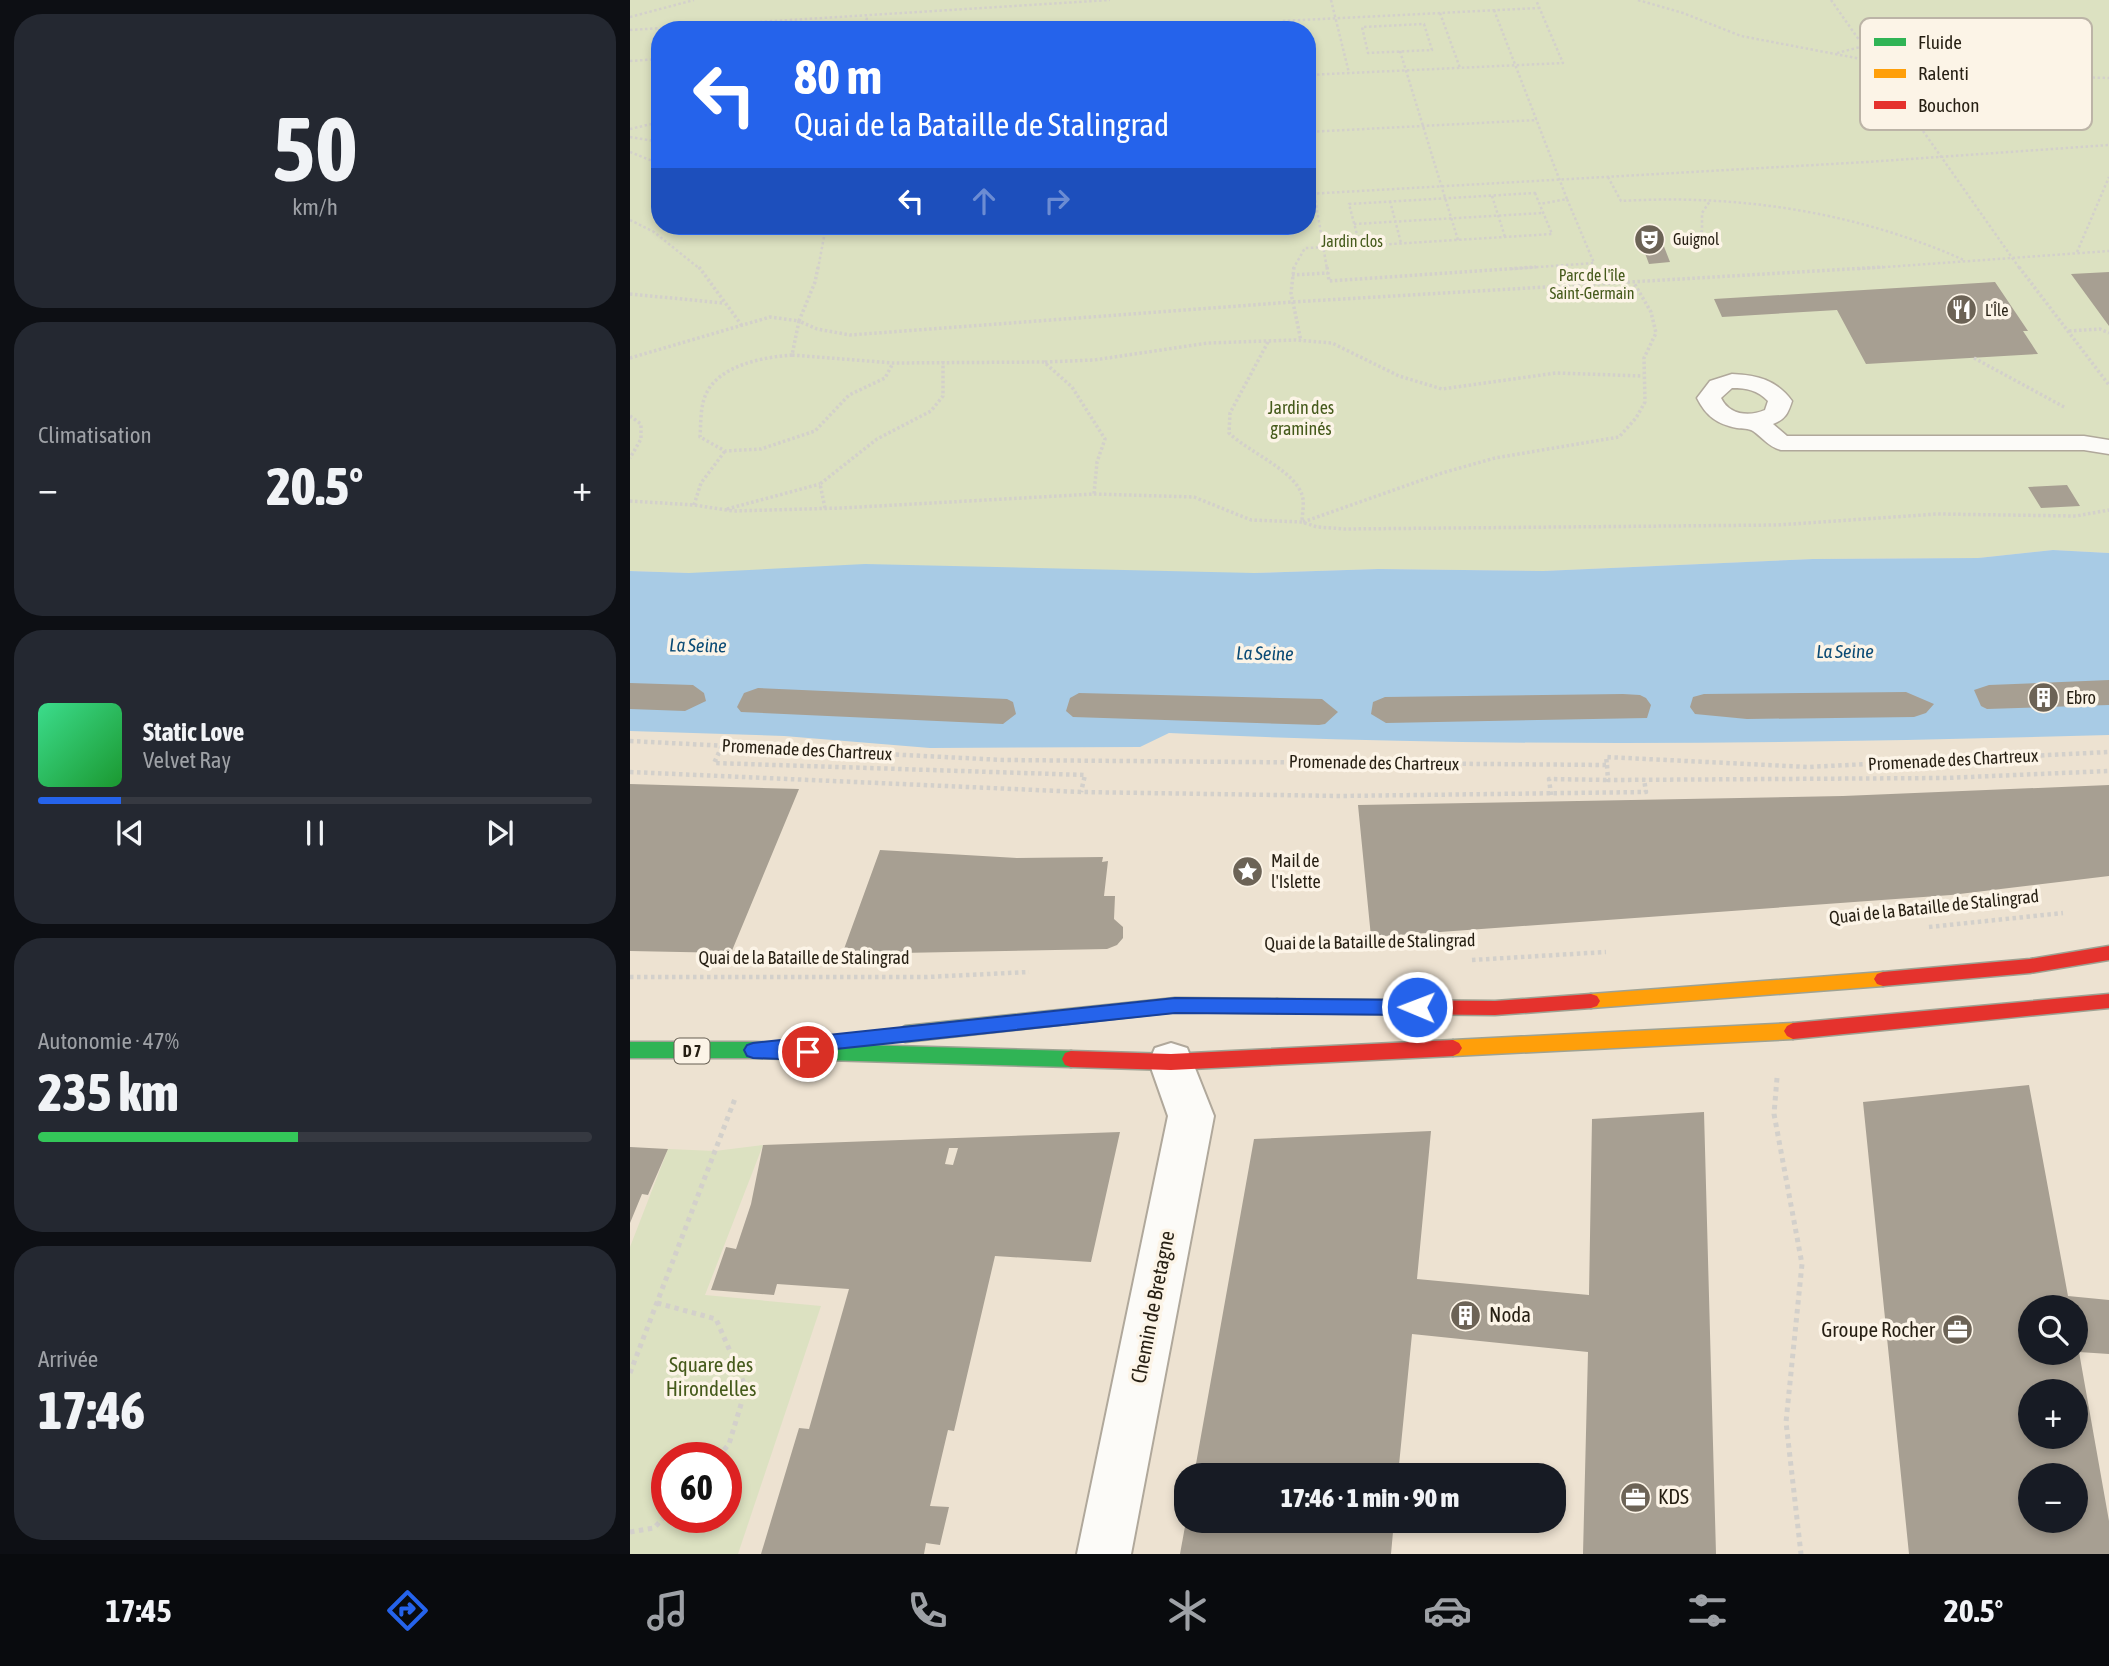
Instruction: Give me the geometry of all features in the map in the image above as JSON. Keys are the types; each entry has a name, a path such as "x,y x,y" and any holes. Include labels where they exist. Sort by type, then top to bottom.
{"main road":[{"name":"D 7","path":"753,1050 1175,1005 1509,1007 1783,988 2030,966 2109,953"},
{"name":"D 7","path":"630,1050 753,1050 1171,1062 1780,1032 2109,1000"}],"street":[{"name":"Chemin de Bretagne","path":"1104,1554 1191,1116 1171,1062"}],"lane":[{"path":"1757,422 1781,443 2084,443 2109,447"}],"path":[{"path":"630,17 694,0"},
{"path":"782,21 1110,0"},
{"path":"1331,0 1349,73"},
{"path":"1316,75 1563,63 1536,0"},
{"path":"1638,0 1683,12 1741,36 1860,59"},
{"path":"1831,0 1860,40"},
{"path":"1282,21 1539,8"},
{"path":"1494,10 1559,179 1594,263 1329,281 1322,248 1316,193 1442,187 1520,181 1559,179 1940,156 2109,145"},
{"path":"1440,13 1460,68"},
{"path":"1388,15 1391,26"},
{"path":"867,16 867,21"},
{"path":"1424,24 1432,50 1368,53 1362,27 1391,26 1424,24"},
{"path":"630,30 651,29"},
{"path":"1832,54 1860,47"},
{"path":"1400,51 1458,240"},
{"path":"630,61 651,60"},
{"path":"1316,131 1537,120"},
{"path":"630,130 651,124"},
{"path":"1922,130 2011,257 2109,385"},
{"path":"630,137 651,140"},
{"path":"630,152 651,160"},
{"path":"1608,176 1621,201 1685,198 1819,215 1937,247 1965,260"},
{"path":"2077,252 2109,177"},
{"path":"1520,181 1526,194"},
{"path":"1362,191 1366,203"},
{"path":"1301,341 1292,302 1292,275 1296,257 1305,248 1360,246 1552,234 1535,193 1349,204 1360,246"},
{"path":"1492,196 1505,237"},
{"path":"1540,204 1567,198"},
{"path":"1678,240 1696,237 1702,231 1702,213 1710,200"},
{"path":"1390,201 1401,243"},
{"path":"1354,224 1543,213"},
{"path":"630,220 651,230"},
{"path":"658,235 698,264 743,327"},
{"path":"792,355 799,321 815,282 823,235"},
{"path":"630,358 770,317 799,321 817,330 850,335 1292,302 1633,283 2109,251"},
{"path":"1292,275 1328,274"},
{"path":"1302,522 1455,469 1495,458 1619,437 1636,418 1645,402 1644,358 1656,333 1651,312 1633,283"},
{"path":"630,294 724,303"},
{"path":"2068,331 2100,329 2109,333"},
{"path":"893,363 885,377 849,395 816,431 761,449 724,450 700,437 705,397 717,376 761,356 792,355 893,363 1044,362 1094,360 1208,343 1301,341 1332,343 1399,376 1442,389 1556,373 1643,376"},
{"path":"1268,342 1230,413 1229,433 1239,445 1291,476 1303,497 1302,522"},
{"path":"1974,358 2077,415"},
{"path":"726,510 820,484 877,439 931,411 943,396 943,361"},
{"path":"1044,362 1062,372 1073,385 1085,410 1105,439 1097,462 1094,494"},
{"path":"630,416 641,424 641,439 630,457"},
{"path":"694,505 694,497 703,479 724,450"},
{"path":"820,484 825,508"},
{"path":"630,502 694,505 726,510 825,508 1094,494 1194,497 1251,520 1302,522 1317,527 1345,529 1778,525 1937,514 2076,516 2109,510"},
{"name":"Promenade des Chartreux","path":"630,741 1003,760 1606,765 1606,757 1808,767 2109,752"},
{"path":"722,746 714,763 1085,775 1081,792"},
{"path":"1606,765 1608,780"},
{"path":"1551,794 1549,779 1945,778 2109,771"},
{"path":"630,772 1081,792 1341,796 1646,792 1644,779"},
{"name":"Quai de la Bataille de Stalingrad","path":"1918,928 2068,912"},
{"name":"Quai de la Bataille de Stalingrad","path":"1461,960 1614,951"},
{"name":"Quai de la Bataille de Stalingrad","path":"630,977 927,977 1038,971"},
{"path":"1780,1032 1774,1114 1802,1264 1786,1423 1801,1554"},
{"path":"630,1373 753,1050"},
{"path":"657,1303 716,1319 746,1388 730,1442"},
{"path":"630,1532 651,1528"}],"green space":[{"name":"Parc de l'île Saint-Germain","path":"630,0 2109,0 2109,553 2053,550 1978,558 1813,559 1543,571 1378,569 1254,573 630,571"},
{"name":"Square des Hirondelles","path":"763,1145 705,1295 821,1306 738,1554 630,1554 630,1247 668,1149 715,1151"}],"water":[{"name":"La Seine","path":"2053,550 2109,553 2109,735 1874,741 1522,743 1169,733 1140,747 930,748 784,736 630,731 630,571 689,573 865,564 1254,573 1378,569 1543,571 1813,559 1978,558"}],"building":[{"path":"1663,244 1670,262 1649,264 1642,245"},
{"path":"2109,272 2109,326 2071,274"},
{"path":"1995,282 2028,331 2023,331 2038,354 1866,364 1837,310 1722,317 1714,299"},
{"path":"2067,485 2080,506 2041,508 2028,487"},
{"name":"Ebro","path":"2109,680 2109,705 1987,709 1981,706 1974,690 1989,685"},
{"path":"630,683 693,685 704,693 706,701 685,711 630,709"},
{"path":"758,688 1007,699 1013,702 1016,714 1003,724 741,712 737,707 744,693"},
{"path":"1906,692 1934,704 1926,713 1914,717 1747,719 1695,714 1690,707 1693,697 1704,694"},
{"path":"1079,693 1322,699 1338,712 1325,724 1319,725 1073,717 1066,711 1070,698"},
{"path":"1623,694 1646,698 1651,705 1647,718 1386,723 1371,714 1373,702 1385,697"},
{"path":"630,784 799,789 731,953 630,951"},
{"path":"2109,785 2109,876 1951,895 1371,937 1358,805 1843,796"},
{"path":"880,850 1017,858 1103,857 1102,862 1108,861 1104,896 1115,896 1114,919 1123,927 1123,938 1117,945 1107,949 847,954 849,949 844,949"},
{"name":"Groupe Rocher","path":"2029,1085 2068,1295 2018,1295 2018,1365 2081,1365 2084,1379 2018,1379 2018,1449 2088,1449 2088,1403 2109,1521 2109,1554 1909,1554 1863,1102"},
{"name":"Noda","path":"1704,1112 1716,1554 1583,1554 1588,1352 1412,1334 1399,1463 1196,1463 1254,1139 1431,1131 1417,1279 1589,1295 1592,1119"},
{"path":"1120,1132 1091,1262 995,1256 954,1431 948,1430 930,1506 949,1507 940,1545 926,1543 924,1554 761,1554 799,1428 809,1429 849,1289 777,1284 774,1295 711,1290 726,1247 736,1249 751,1204 763,1145","holes":["949,1148 958,1148 953,1165 945,1164"]},
{"path":"630,1147 668,1149 648,1195 642,1194 630,1223"},
{"name":"Groupe Rocher","path":"2088,1298 2109,1300 2109,1354 2088,1353"},
{"path":"1184,1533 1393,1533 1391,1554 1180,1554"}],"traffic: fast":[{"path":"905,1034 1175,1005 1277,1006"},
{"path":"630,1050 753,1050 1071,1059"}],"traffic: slow":[{"path":"1591,1001 1883,979"},
{"path":"1453,1048 1793,1031"}],"traffic: jam":[{"path":"1883,979 2030,966 2109,953"},
{"path":"1277,1006 1495,1008 1591,1001"},
{"path":"1793,1031 2109,1001"},
{"path":"1071,1059 1171,1062 1453,1048"}],"place":[{"name":"Guignol","path":"1650,239"},
{"name":"L'Île","path":"1962,310"},
{"name":"Ebro","path":"2043,698"},
{"name":"Mail de l'Islette","path":"1248,871"},
{"name":"Noda","path":"1466,1315"},
{"name":"Groupe Rocher","path":"1958,1330"},
{"name":"KDS","path":"1635,1497"}],"route":[{"path":"808,1052 753,1050 1175,1005 1417,1007"}],"park label":[{"name":"Jardin clos","path":"1352,241"},
{"name":"Jardin des graminés","path":"1301,418"}]}
